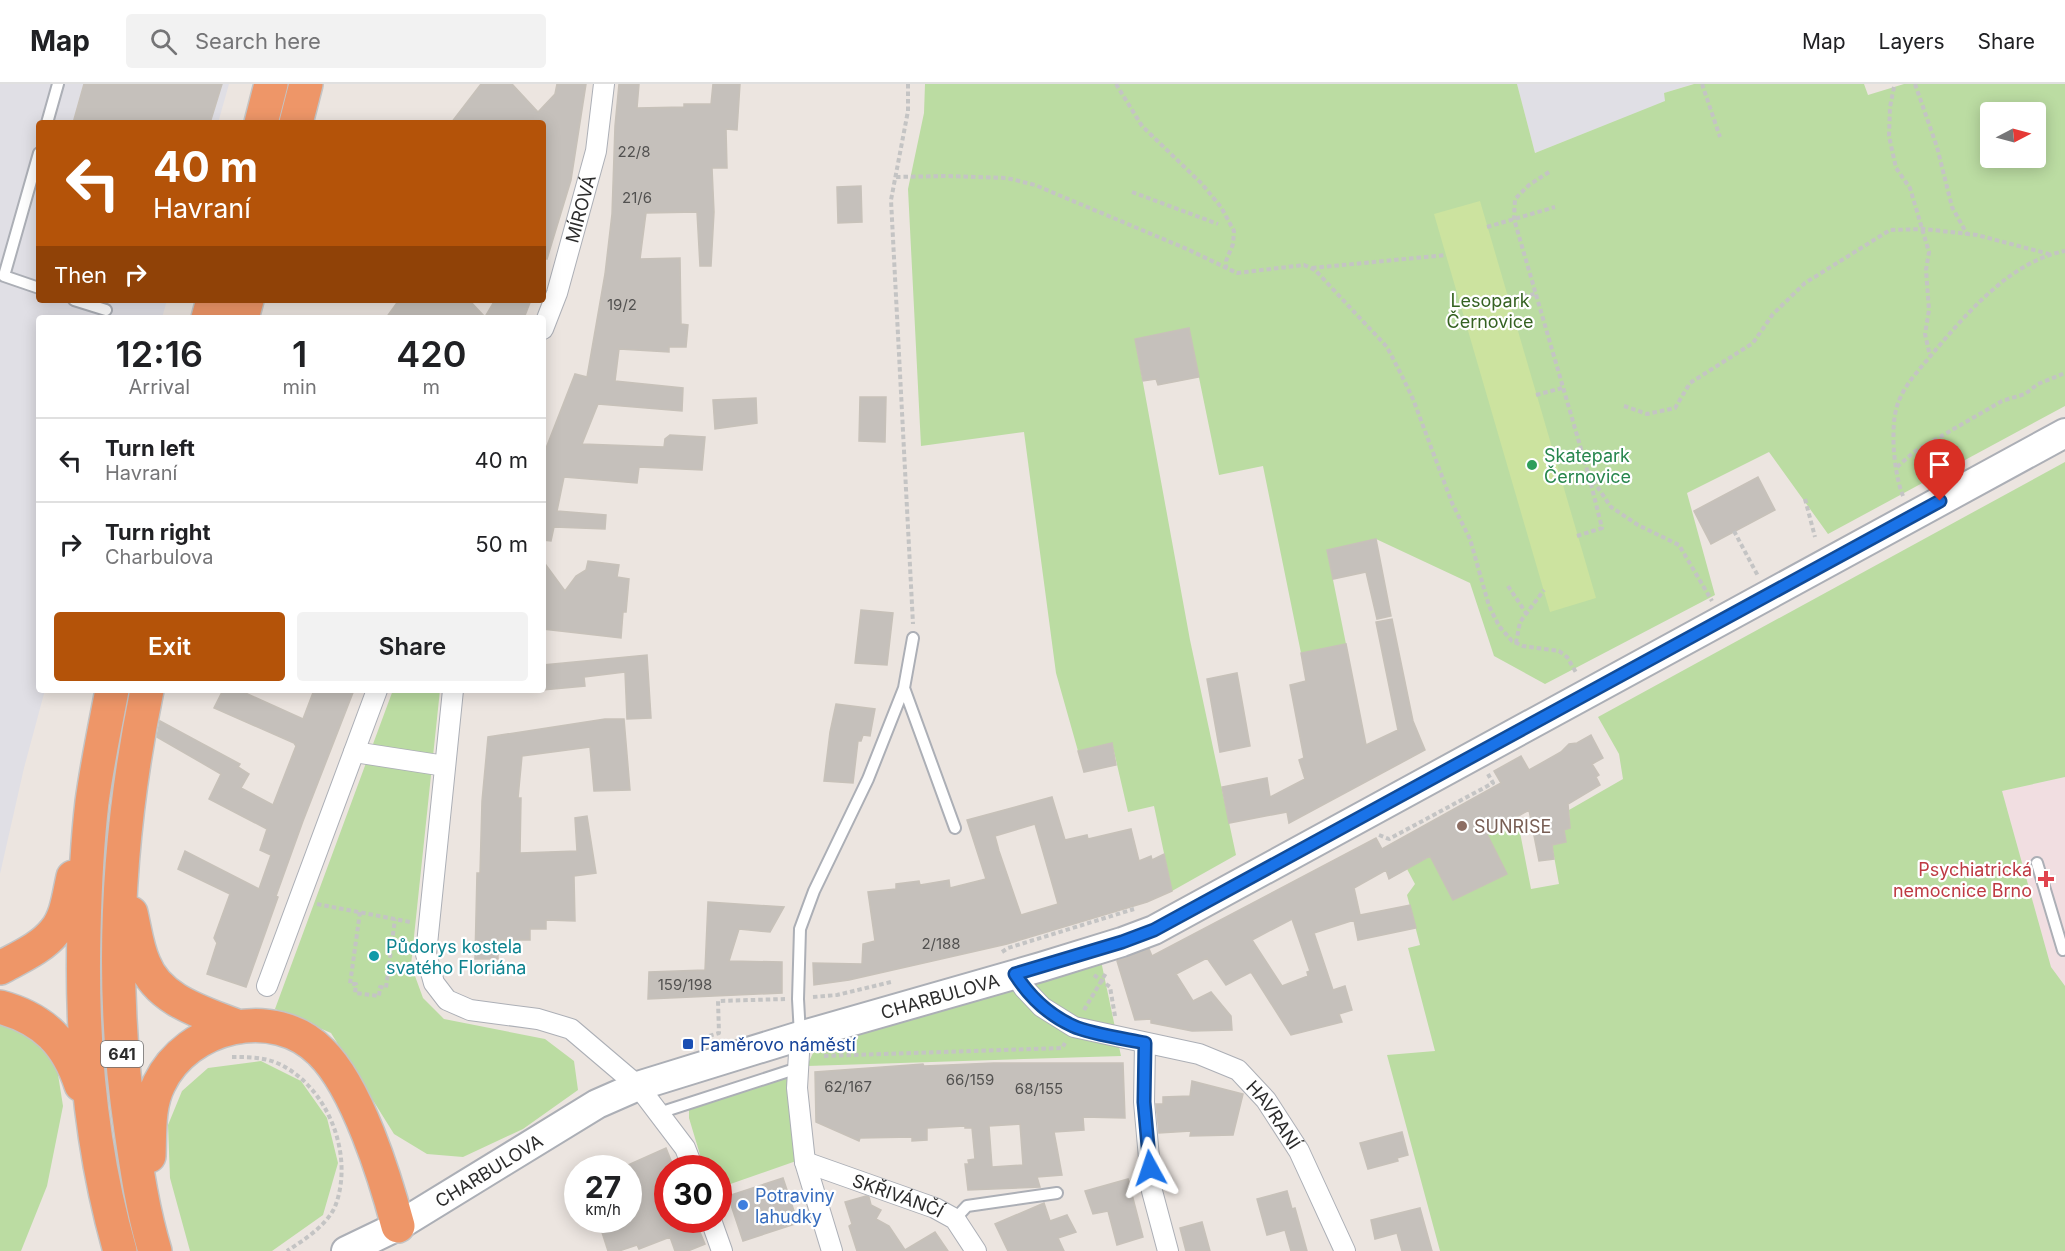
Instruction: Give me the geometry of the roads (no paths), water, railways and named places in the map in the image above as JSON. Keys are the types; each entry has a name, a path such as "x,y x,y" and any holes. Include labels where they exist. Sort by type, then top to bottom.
{"highway":[{"path":"262,120 272,84"},
{"path":"297,120 306,84"},
{"name":"641","path":"111,693 92,803 83,957 86,1061 91,1112 119,1249"},
{"name":"641","path":"146,693 121,864 118,1000 122,1058 134,1154 141,1195 154,1246"},
{"path":"0,968 55,932 60,922 92,803"},
{"path":"121,864 139,949 150,976 178,1001 238,1027"},
{"path":"0,1007 32,1020 61,1044 73,1062 91,1112"},
{"path":"154,1246 149,1151 151,1111 158,1087 169,1068 190,1048 212,1034 238,1027 272,1026 297,1034 309,1041 332,1064 349,1092 364,1125 391,1199 398,1226"}],"street":[{"name":"MÍROVÁ","path":"546,321 557,293 596,151 604,84"},
{"name":"CHARBULOVA","path":"346,1251 398,1226 597,1104 638,1086 799,1054 1007,964 1122,942 1154,930 2065,433"},
{"path":"267,986 376,693"},
{"path":"453,693 426,954 434,983 447,1000 470,1010 538,1019 571,1029 638,1086 685,1148 688,1155"},
{"path":"354,752 445,766"},
{"name":"HAVRANÍ","path":"1007,964 1024,988 1042,1007 1074,1027 1199,1054 1238,1070 1266,1100 1299,1151 1345,1251"},
{"path":"1145,1043 1144,1102 1152,1191 1168,1251"},
{"path":"799,1054 796,1088 805,1162 832,1251"},
{"name":"SKŘIVÁNČÍ","path":"805,1162 935,1208 955,1220 976,1251"},
{"path":"716,1233 722,1251"}],"lane":[{"path":"48,120 58,84"},
{"path":"36,164 4,276 36,287"},
{"path":"84,303 106,310"},
{"path":"659,1113 799,1054 800,929 814,891 868,779 904,688 913,638"},
{"path":"904,688 955,828"},
{"path":"2037,863 2063,950 2065,949"},
{"path":"955,1220 967,1206 1058,1193"}],"place":[{"name":"Skatepark Černovice","path":"1532,465"},
{"name":"SUNRISE","path":"1462,826"},
{"name":"Psychiatrická nemocnice Brno","path":"2046,879"},
{"name":"Půdorys kostela svatého Floriána","path":"374,956"},
{"name":"Faměrovo náměstí","path":"688,1044"},
{"name":"Potraviny lahudky","path":"743,1205"}],"park label":[{"name":"Lesopark Černovice","path":"1490,310"}]}
